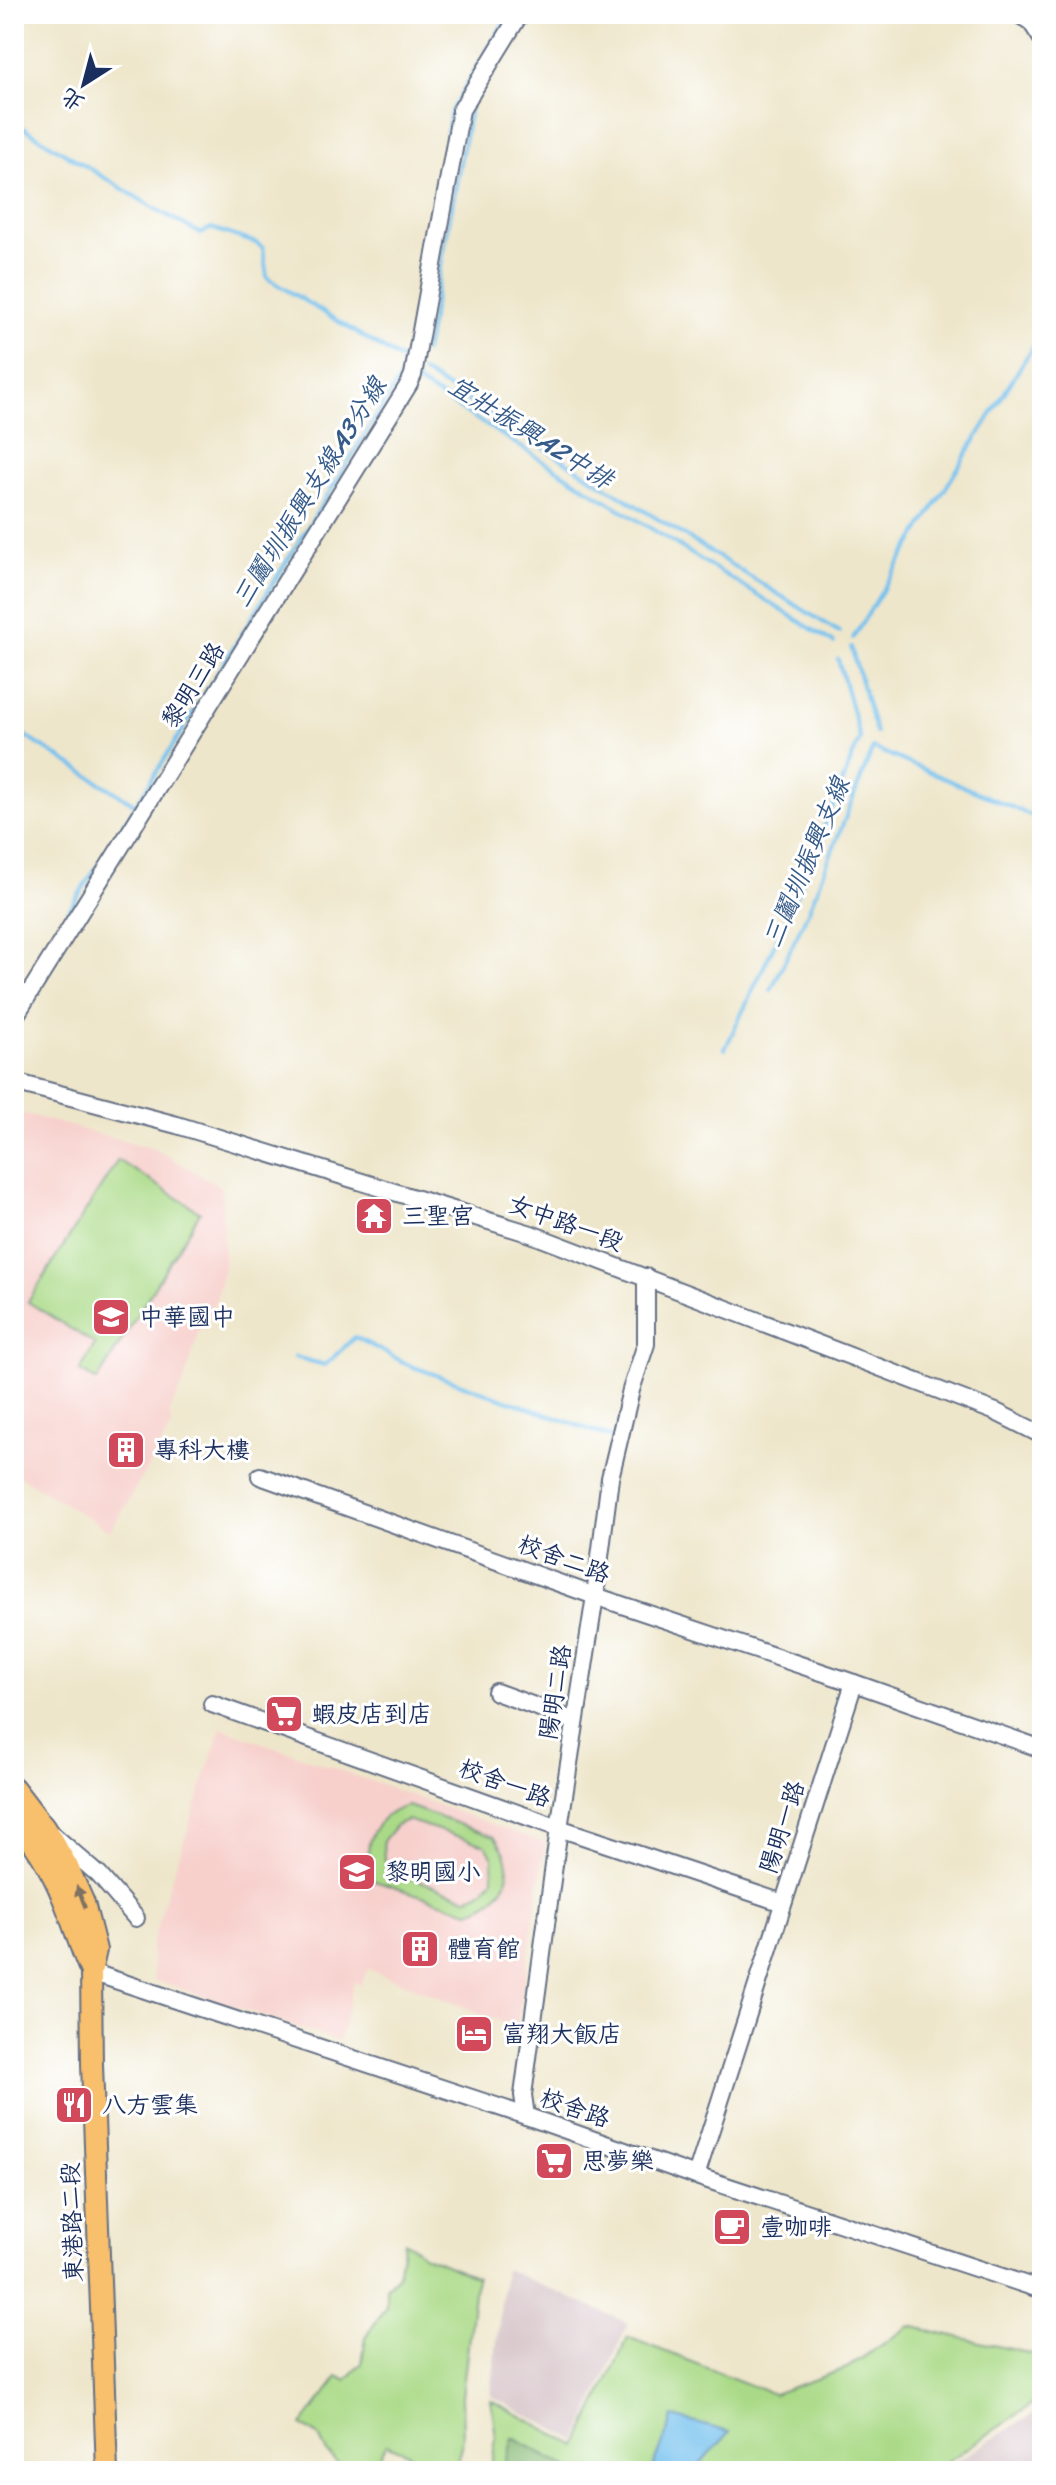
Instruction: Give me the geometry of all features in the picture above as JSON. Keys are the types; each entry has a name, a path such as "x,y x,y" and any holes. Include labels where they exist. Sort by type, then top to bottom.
{"main road":[{"name":"東港路二段","path":"14,1788 44,1827 68,1867 84,1903 96,1950 91,1972 107,2471"},
{"name":"東港路二段","path":"14,1816 61,1892 91,1972"}],"street":[{"name":"黎明三路","path":"14,1018 413,375 461,110 520,14"},
{"path":"1029,17 1042,39"},
{"name":"女中路一段","path":"14,1082 177,1125 531,1234 996,1412 1042,1435"},
{"name":"陽明二路","path":"526,2116 523,2095 610,1478 631,1390 646,1344 646,1277"},
{"name":"校舍二路","path":"260,1476 595,1596 854,1683"},
{"path":"854,1683 1042,1749"},
{"name":"陽明一路","path":"696,2176 854,1683"},
{"path":"496,1692 575,1721"},
{"name":"校舍一路","path":"212,1704 559,1828 783,1903"},
{"path":"44,1827 99,1875 136,1918"},
{"name":"校舍路","path":"91,1972 1042,2290"}],"shaded area":[{"name":"中華國中","path":"14,1111 155,1149 221,1187 224,1267 216,1300 198,1333 184,1382 169,1413 172,1426 110,1531 14,1473"},
{"name":"黎明國小","path":"221,1728 545,1843 517,2028 368,1969 361,1985 354,1982 339,2041 154,1980 151,1948"},
{"path":"505,2269 628,2323 577,2441 491,2396"},
{"path":"1038,2411 1042,2423 1042,2471 940,2471"}],"green space":[{"path":"118,1160 200,1212 97,1381 80,1371 95,1344 28,1302"},
{"path":"408,1806 495,1837 505,1854 508,1869 499,1893 469,1911 362,1877 363,1865 372,1866 369,1846 375,1828 398,1809","holes":["407,1820 485,1845 493,1858 493,1879 483,1891 467,1898 391,1871 384,1857 383,1841 396,1825"]},
{"path":"404,2242 423,2255 476,2277 462,2396 463,2437 456,2467 420,2459 387,2444 370,2471 347,2471 327,2453 319,2437 302,2425 338,2377 346,2380 362,2364 366,2337 386,2306 386,2287 398,2275"},
{"path":"910,2326 1037,2355 1042,2398 933,2471 491,2471 496,2438 491,2400 577,2446 628,2337 773,2394 847,2368"},
{"path":"513,2438 575,2471 503,2471"}],"water":[{"path":"673,2417 730,2432 694,2471 652,2471"}],"waterway":[{"name":"三鬮圳振興支線A3分線","path":"430,234 451,111 509,14"},
{"name":"宜壯振興A2中排","path":"425,352 470,109"},
{"path":"14,122 201,234 211,228 256,243 263,248 267,278 408,364"},
{"path":"853,638 1042,332"},
{"name":"三鬮圳振興支線A3分線","path":"46,953 43,951 408,365"},
{"path":"422,372 839,632"},
{"name":"宜壯振興A2中排","path":"418,380 834,643"},
{"path":"851,647 876,733"},
{"path":"725,1049 792,907 860,738 838,659"},
{"path":"14,729 136,805"},
{"name":"三鬮圳振興支線","path":"771,990 808,912 873,748 1042,820"},
{"name":"三鬮圳振興支線A3分線","path":"295,1357 325,1365 355,1337 411,1366 613,1438"}],"place":[{"name":"三聖宮","path":"374,1216"},
{"name":"中華國中","path":"111,1317"},
{"name":"專科大樓","path":"126,1450"},
{"name":"蝦皮店到店","path":"284,1714"},
{"name":"黎明國小","path":"357,1872"},
{"name":"體育館","path":"420,1949"},
{"name":"富翔大飯店","path":"474,2034"},
{"name":"八方雲集","path":"74,2105"},
{"name":"思夢樂","path":"554,2161"},
{"name":"壹咖啡","path":"732,2227"}]}
